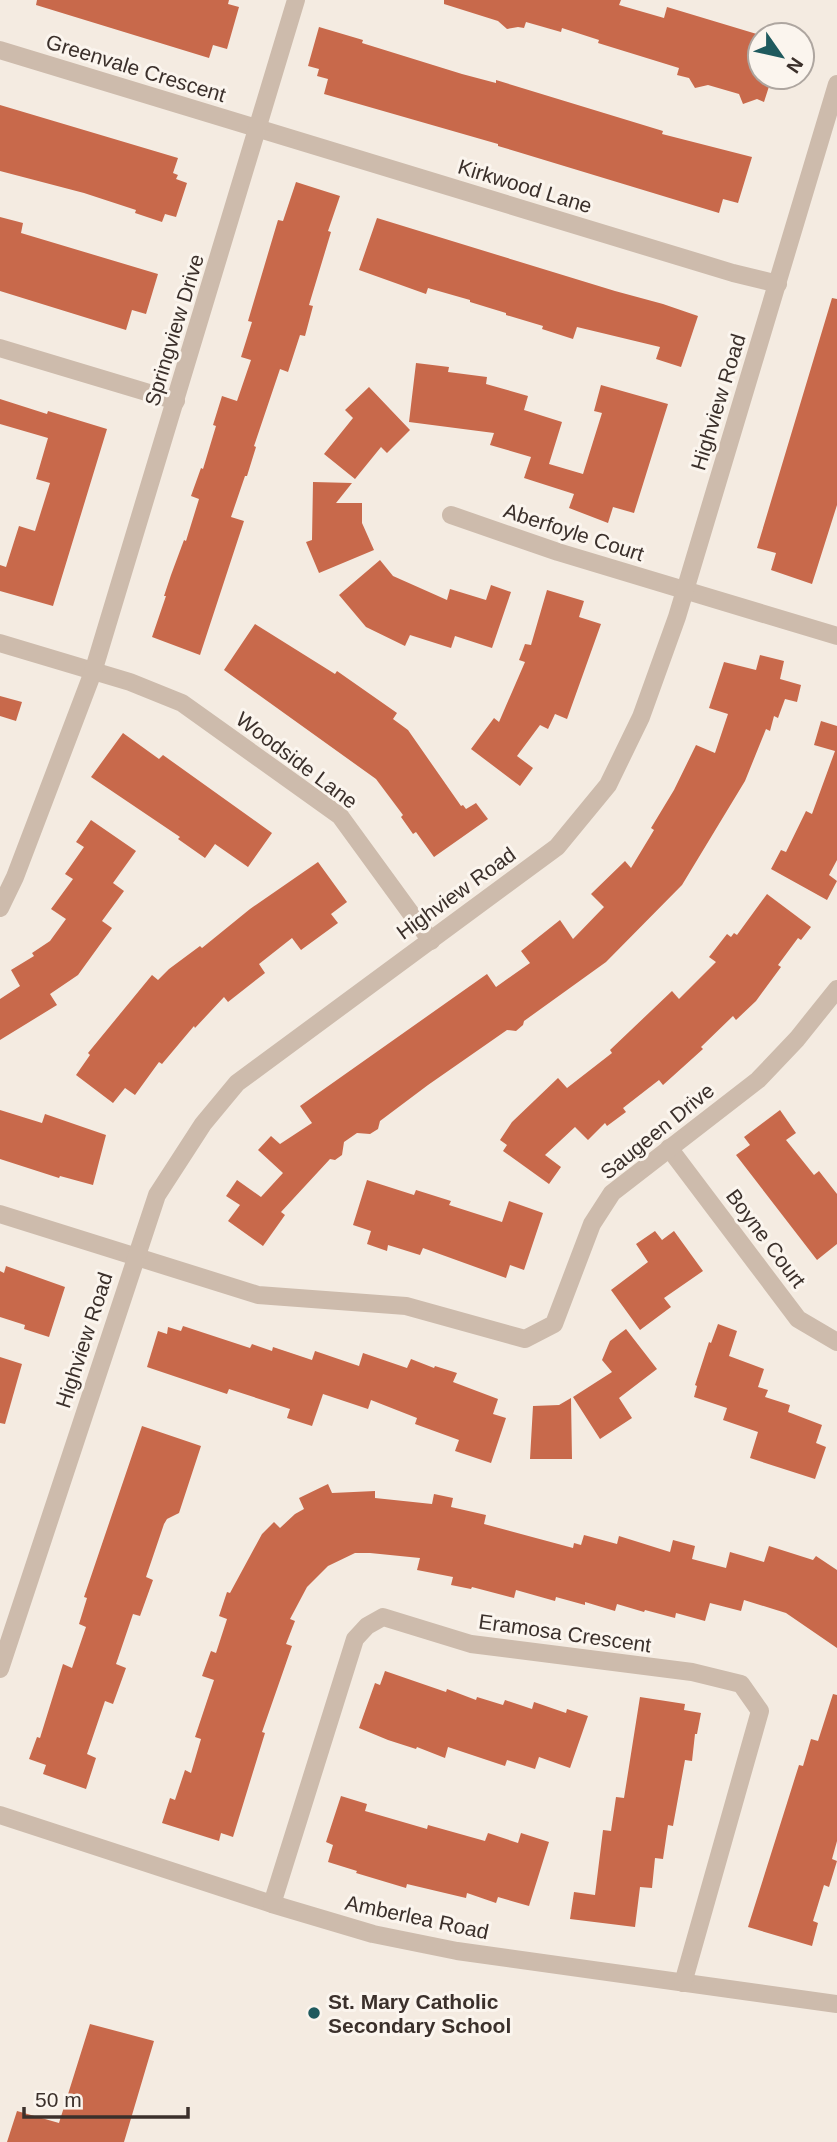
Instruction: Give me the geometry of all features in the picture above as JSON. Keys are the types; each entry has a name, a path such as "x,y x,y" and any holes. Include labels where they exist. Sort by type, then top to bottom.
{"street":[{"name":"Springview Drive","path":"0,908 15,877 93,672 296,0"},
{"name":"Greenvale Crescent","path":"0,50 258,128"},
{"name":"Highview Road","path":"0,1669 157,1195 203,1124 237,1083 557,847 608,785 641,717 684,590 837,84"},
{"name":"Kirkwood Lane","path":"258,128 778,285"},
{"path":"0,348 176,401"},
{"name":"Aberfoyle Court","path":"451,515 558,552 837,636"},
{"path":"0,643 93,672"},
{"name":"Woodside Lane","path":"93,672 130,682 183,703 340,816 431,941"},
{"name":"Saugeen Drive","path":"0,1214 258,1295 407,1306 524,1339 554,1324 592,1224 612,1193 758,1080 797,1039 837,989"},
{"name":"Boyne Court","path":"669,1149 798,1319 837,1342"},
{"name":"Eramosa Crescent","path":"272,1904 355,1639 367,1626 383,1618 471,1644 692,1672 741,1684 760,1711 682,1983"},
{"name":"Amberlea Road","path":"0,1815 272,1904 373,1934 457,1951 837,2004"}],"building":[{"path":"37,0 229,0 228,4 239,7 227,49 213,45 209,58 36,5"},
{"path":"444,0 621,0 619,5 664,18 667,7 746,31 746,91 768,91 764,102 757,99 743,104 739,94 708,85 695,88 689,78 677,75 679,68 598,43 599,40 562,28 561,32 526,22 524,28 507,29 498,21 444,4"},
{"path":"319,27 462,74 496,83 496,80 663,131 662,134 752,157 738,203 723,199 719,213 498,144 324,94 328,79 317,76 319,69 308,66"},
{"path":"0,105 178,158 173,173 178,175 176,179 187,183 176,217 165,214 162,222 135,213 136,210 84,193 0,171"},
{"path":"296,182 340,196 309,305 313,306 305,336 300,335 288,372 280,369 254,446 256,447 247,476 231,517 244,521 200,655 152,637 199,499 191,496 201,468 203,469 222,396 237,401 251,360 241,357 252,322 248,321 278,220 283,221"},
{"path":"0,217 23,223 21,233 158,274 146,314 132,310 126,330 0,291"},
{"path":"377,218 698,316 681,367 656,359 660,347 577,327 573,339 470,300 428,288 426,294 359,270"},
{"path":"832,298 837,299 837,505 812,584 771,570 776,553 757,548"},
{"path":"416,363 449,367 448,372 487,377 486,384 528,396 524,410 562,422 549,464 583,474 602,413 594,411 601,385 668,404 634,513 613,507 608,523 569,508 574,494 524,478 531,457 490,445 494,433 409,422"},
{"path":"369,387 410,430 387,453 381,447 355,479 324,454 353,418 345,410"},
{"path":"0,399 107,429 53,606 0,591 0,565 6,567 19,526 35,531 50,483 36,479 48,438 0,424"},
{"path":"313,482 352,483 336,503 362,503 362,523 374,550 319,573 306,542 312,540"},
{"path":"380,560 393,576 447,600 450,589 486,600 491,585 511,592 492,648 455,636 451,648 410,635 405,646 366,627 339,595"},
{"path":"547,590 584,601 579,617 601,624 567,719 555,714 548,729 540,725 517,756 533,768 520,786 471,749 494,718 499,722 525,662 519,660 525,644 531,645"},
{"path":"255,624 335,674 337,671 397,713 393,719 408,730 461,806 466,809 476,803 488,819 434,857 416,832 413,834 401,817 403,815 376,779 224,670"},
{"path":"760,655 784,661 780,679 801,685 797,702 785,699 778,718 774,716 770,731 766,729 745,781 682,885 606,962 524,1021 516,1031 507,1030 428,1085 380,1121 378,1129 370,1134 357,1133 344,1142 342,1155 335,1160 330,1159 281,1212 285,1215 263,1246 228,1221 240,1205 226,1196 237,1180 261,1197 283,1173 258,1150 271,1136 280,1144 312,1123 300,1106 487,974 496,987 530,963 521,951 560,920 573,939 604,907 591,894 625,861 631,868 654,830 651,828 674,790 696,745 715,753 728,714 709,708 724,662 756,670"},
{"path":"0,696 22,702 16,721 0,716"},
{"path":"821,721 837,726 837,860 829,875 837,881 827,900 771,869 781,850 786,852 806,811 812,814 835,751 814,745"},
{"path":"123,733 159,759 163,755 272,833 248,867 215,844 205,858 178,839 180,837 91,777"},
{"path":"91,820 136,851 113,883 124,891 102,921 112,928 78,975 50,994 57,1005 0,1040 0,999 20,986 11,970 34,956 32,953 50,941 66,919 51,909 73,879 65,874 84,847 76,842"},
{"path":"318,862 347,902 331,914 338,923 301,950 292,938 259,964 265,973 228,1002 224,997 195,1028 194,1026 162,1064 159,1062 135,1095 125,1088 113,1103 76,1075 90,1055 88,1053 152,975 158,980 250,909"},
{"path":"767,894 811,927 801,940 798,938 756,1001 736,1020 733,1016 701,1047 703,1049 663,1085 659,1080 623,1108 626,1112 607,1126 605,1123 588,1140 575,1127 545,1155 561,1167 549,1184 503,1151 507,1145 500,1140 512,1122 558,1078 567,1088 612,1053 610,1050 672,991 679,999 716,962 709,957 727,934 731,937 734,933 737,935"},
{"path":"0,1110 42,1123 45,1114 106,1135 93,1185 60,1176 59,1178 0,1159"},
{"path":"780,1110 796,1133 786,1140 814,1175 819,1171 837,1194 837,1244 817,1260 736,1155 750,1145 744,1137"},
{"path":"367,1180 414,1195 416,1190 451,1201 449,1205 502,1222 509,1201 543,1213 524,1270 510,1265 506,1278 423,1248 420,1255 388,1245 387,1251 367,1244 371,1231 353,1225"},
{"path":"655,1231 662,1240 674,1231 703,1271 664,1298 671,1307 640,1330 611,1290 648,1262 636,1244"},
{"path":"6,1266 65,1287 49,1337 0,1317 0,1271 4,1273"},
{"path":"718,1324 737,1331 729,1356 764,1369 758,1387 768,1390 765,1397 790,1405 788,1412 822,1425 816,1443 826,1447 815,1479 750,1458 758,1432 723,1420 727,1408 694,1397 695,1385 709,1342 711,1343"},
{"path":"183,1326 250,1348 252,1344 272,1351 273,1347 312,1360 315,1351 359,1366 363,1353 407,1368 411,1359 457,1373 453,1382 498,1399 493,1414 506,1418 491,1463 455,1451 459,1440 415,1424 417,1418 371,1400 368,1409 323,1394 312,1426 287,1418 290,1409 229,1389 227,1394 147,1367 158,1331 167,1334 168,1327 181,1331"},
{"path":"626,1329 657,1369 619,1398 632,1418 600,1439 573,1397 612,1372 602,1360 610,1341"},
{"path":"0,1357 22,1364 5,1424 0,1423"},
{"path":"571,1398 572,1459 530,1459 533,1406 559,1405"},
{"path":"142,1426 201,1446 179,1513 167,1519 164,1524 146,1577 153,1580 140,1616 133,1614 116,1664 126,1668 113,1704 105,1701 87,1754 96,1758 86,1789 43,1774 46,1765 29,1759 37,1737 40,1738 63,1664 72,1668 86,1627 79,1624 87,1598 84,1597"},
{"path":"328,1484 332,1493 375,1491 375,1498 432,1504 434,1494 453,1498 451,1507 486,1515 484,1524 573,1548 574,1543 581,1545 584,1535 617,1544 619,1536 670,1552 673,1540 695,1546 692,1559 726,1568 730,1552 764,1562 769,1546 813,1560 816,1556 837,1570 837,1648 786,1613 744,1600 741,1611 710,1603 705,1621 676,1613 675,1618 617,1604 615,1611 556,1597 555,1601 516,1590 514,1598 472,1587 451,1585 453,1577 417,1570 420,1558 355,1553 328,1566 307,1587 290,1619 295,1621 286,1644 292,1646 262,1732 265,1733 233,1837 221,1833 219,1841 162,1823 170,1798 175,1800 185,1770 191,1773 201,1739 195,1737 214,1680 202,1676 211,1651 216,1653 227,1619 219,1616 227,1592 230,1593 262,1534 274,1522 280,1528 304,1509 299,1498"},
{"path":"385,1671 476,1700 477,1697 503,1705 505,1700 532,1709 534,1702 566,1713 567,1709 588,1716 570,1768 539,1757 535,1769 507,1760 505,1766 448,1747 445,1758 359,1728 375,1683 380,1685"},
{"path":"833,1694 837,1695 837,1841 832,1859 837,1861 829,1887 824,1885 813,1921 818,1923 812,1946 748,1927 799,1765 803,1766 811,1739 818,1741"},
{"path":"640,1697 685,1704 684,1710 701,1713 692,1761 685,1760 673,1826 668,1825 663,1859 655,1858 652,1888 640,1887 635,1927 570,1919 574,1892 595,1895 603,1830 611,1831 616,1797 624,1798"},
{"path":"341,1796 367,1804 365,1811 427,1829 428,1825 485,1841 488,1833 518,1843 521,1833 549,1842 529,1906 498,1897 496,1903 467,1893 466,1898 407,1884 406,1888 328,1862 333,1845 326,1842"},
{"path":"90,2024 154,2041 124,2142 7,2142 17,2111 59,2123"}],"place":[{"name":"St. Mary Catholic Secondary School","path":"314,2013"}]}
